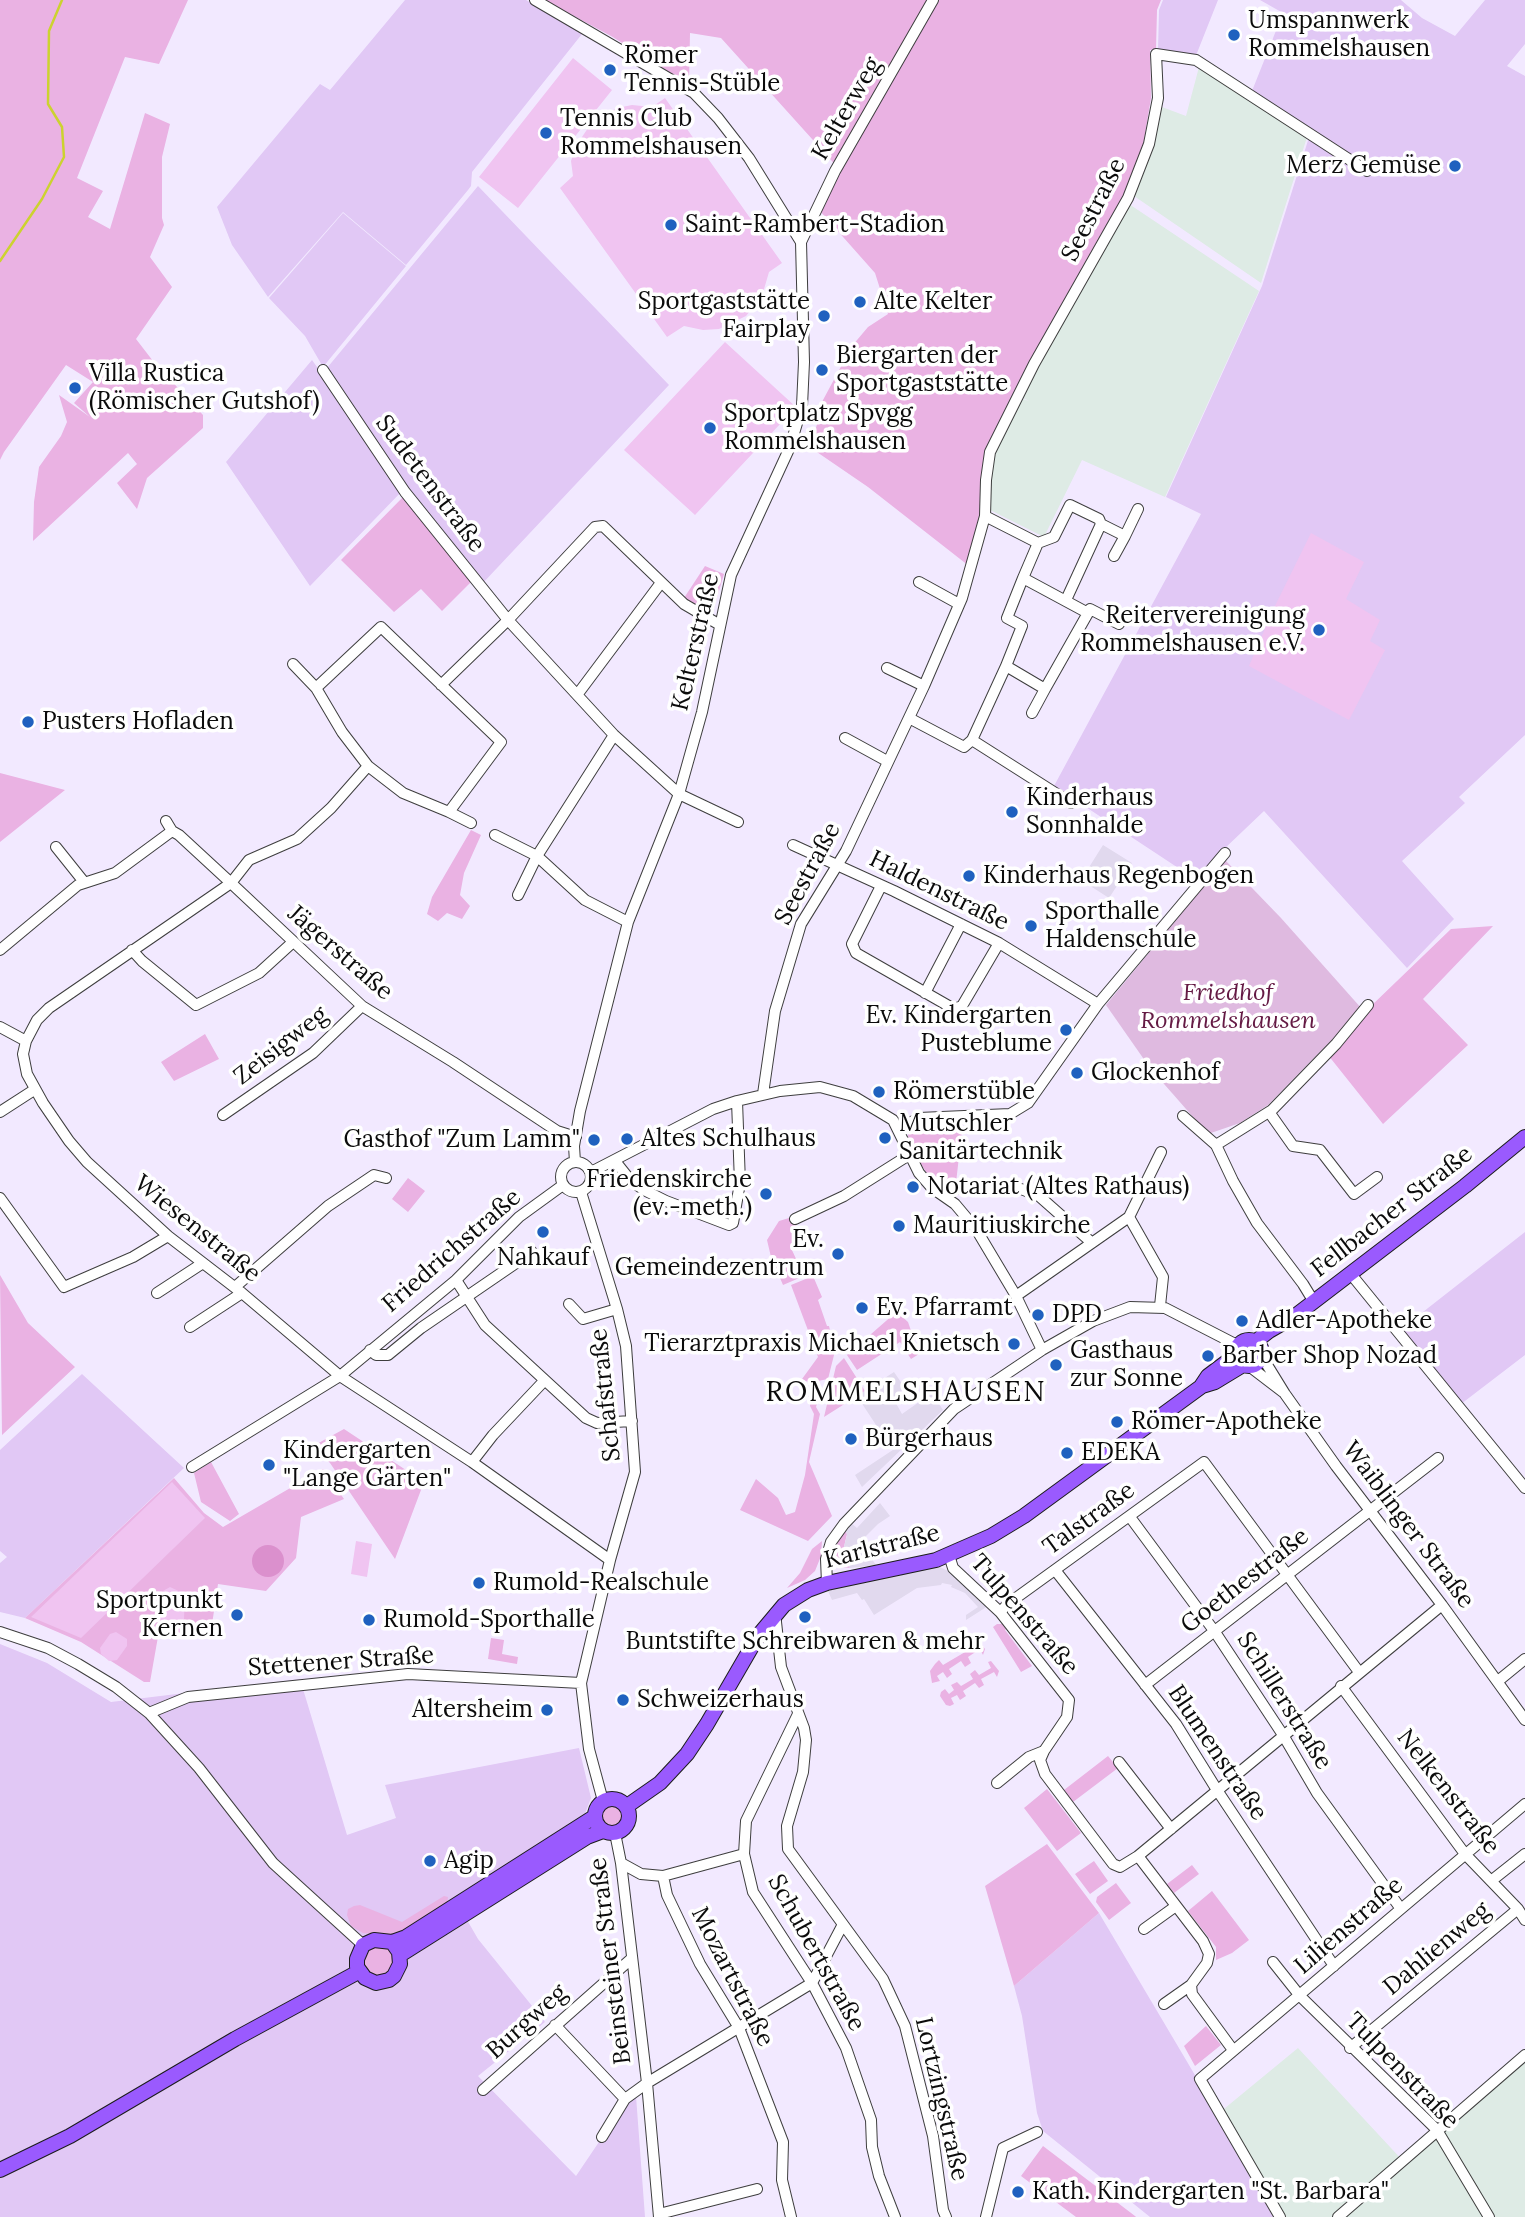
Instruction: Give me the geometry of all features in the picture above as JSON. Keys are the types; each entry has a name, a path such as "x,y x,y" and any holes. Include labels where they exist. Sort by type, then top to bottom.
{"main road":[{"name":"Fellbacher Straße","path":"1242,1358 1257,1363 1259,1349 1282,1330 1286,1323 1525,1137"},
{"path":"1242,1358 1244,1342 1259,1349"},
{"name":"Karlstraße","path":"627,1806 660,1783 687,1754 708,1724 758,1636 775,1613 808,1590 827,1583 899,1569 950,1555 991,1536 1024,1516 1202,1386 1208,1376 1242,1358"},
{"path":"392,1942 400,1955 398,1971 389,1980 376,1983 370,1981 360,1971 357,1959 363,1945 374,1940 392,1942 406,1937 594,1817 596,1808 603,1801 614,1798 627,1806 628,1824 587,1837 400,1955"},
{"path":"594,1817 609,1832"},
{"path":"0,2170 81,2130 235,2039 360,1971"}],"street":[{"path":"535,0 694,93 718,118 748,158 801,242"},
{"name":"Kelterweg","path":"801,242 835,171 933,0"},
{"name":"Seestraße","path":"763,1094 775,1011 801,924 839,865 924,686 959,604 985,516 990,452 1034,364 1128,198 1149,144 1158,98 1156,54 1196,60 1367,171"},
{"name":"Kelterstraße","path":"575,1162 576,1137 628,922 679,794 702,712 731,575 790,447 802,406 804,362 801,242"},
{"name":"Sudetenstraße","path":"323,370 405,492 508,620 614,734 679,794"},
{"path":"909,718 964,747 972,740 1022,625 1007,618 1023,578 1038,543 1054,537 1070,505 1125,536"},
{"path":"1114,556 1138,509"},
{"path":"985,516 1038,543"},
{"path":"1066,600 1101,524"},
{"path":"441,685 508,620 595,527 603,526 660,584 684,604 720,625"},
{"path":"1023,578 1088,613"},
{"path":"919,583 959,604"},
{"path":"577,695 660,584"},
{"path":"1032,713 1090,609 1119,624"},
{"path":"316,688 381,627 501,742 449,812"},
{"path":"293,664 316,688 342,732 368,766 403,793 471,823"},
{"path":"1006,666 1045,689"},
{"path":"887,667 924,686"},
{"path":"518,895 537,856 614,734"},
{"path":"845,738 887,761"},
{"path":"972,740 1072,803"},
{"path":"0,1027 26,1041 37,1020 49,1008 231,883 249,860 288,844 306,833 368,766"},
{"path":"679,794 738,822"},
{"name":"Jägerstraße","path":"84,882 115,873 169,826 362,1006 557,1131 576,1137"},
{"path":"495,835 537,856 585,900 628,922"},
{"name":"Haldenstraße","path":"793,845 999,943 1098,1004"},
{"path":"0,950 84,882 57,847"},
{"path":"899,1129 919,1118 1010,1114 1028,1104 1098,1004 1225,852"},
{"path":"881,886 852,944 856,953 954,1009 962,1006 999,943"},
{"path":"925,993 961,924"},
{"path":"132,950 196,1005 259,973 293,943"},
{"name":"Zeisigweg","path":"223,1115 313,1053 362,1006"},
{"path":"1216,1145 1269,1112 1336,1044 1368,1006"},
{"name":"Wiesenstraße","path":"26,1041 24,1065 34,1090 69,1141 87,1162 168,1236 238,1290 340,1376 472,1462 610,1560"},
{"path":"591,1172 713,1109 737,1101 763,1094 820,1087 853,1096 893,1119 919,1173 966,1217 995,1259 1042,1350"},
{"path":"0,1112 34,1090"},
{"path":"615,1161 631,1181 646,1191 729,1225 733,1223 740,1183 737,1101"},
{"path":"1269,1112 1293,1146 1320,1150 1353,1194 1377,1177"},
{"path":"1183,1116 1216,1145 1258,1223 1314,1302"},
{"path":"1016,1296 1129,1217 1161,1152"},
{"path":"795,1219 844,1196 909,1155"},
{"path":"575,1162 585,1164 591,1172 590,1185 581,1192 573,1192 563,1185 561,1178 566,1165 575,1162"},
{"path":"190,1327 238,1290 328,1206 374,1175 386,1178"},
{"name":"Friedrichstraße","path":"192,1467 340,1376 456,1280 519,1217 563,1185"},
{"path":"932,1188 1021,1189 1039,1196 1091,1242"},
{"name":"Schafstraße","path":"581,1192 626,1346 635,1472 610,1560 581,1683 589,1749 603,1801"},
{"path":"0,1198 64,1287 133,1257 168,1236"},
{"path":"827,1583 826,1559 831,1542 857,1510 954,1409 999,1377 1093,1321 1130,1307 1160,1306 1163,1277 1129,1217"},
{"name":"Friedrichstraße","path":"370,1350 376,1355 388,1355 421,1328 532,1252"},
{"path":"157,1293 204,1264"},
{"path":"1350,1273 1525,1488"},
{"path":"456,1280 485,1325 586,1418 597,1423 632,1420"},
{"path":"569,1304 583,1319 617,1309"},
{"name":"Waiblinger Straße","path":"1160,1306 1242,1358 1285,1394"},
{"name":"Waiblinger Straße","path":"1259,1349 1285,1394 1525,1720"},
{"path":"472,1462 493,1435 544,1381"},
{"name":"Goethestraße","path":"1145,1685 1438,1458"},
{"name":"Talstraße","path":"1000,1612 1203,1462 1287,1574"},
{"name":"Schillerstraße","path":"1130,1517 1215,1632 1283,1735 1317,1793 1401,1909"},
{"name":"Tulpenstraße","path":"950,1555 953,1568 1000,1612 1069,1700 1067,1717 1044,1751"},
{"name":"Blumenstraße","path":"1055,1570 1176,1724 1334,1966"},
{"path":"1287,1574 1359,1672"},
{"path":"1044,1751 1040,1760 1045,1774 1113,1864 1120,1867 1138,1856 1442,1605"},
{"name":"Lortzingstraße","path":"775,1613 781,1667 806,1740 803,1772 787,1826 788,1849 883,1979 905,2026 933,2136 946,2217"},
{"path":"0,1632 48,1648 78,1664 116,1687 149,1713 200,1768 273,1863 363,1945"},
{"path":"1498,1681 1525,1659"},
{"name":"Stettener Straße","path":"149,1713 188,1697 408,1674 581,1683"},
{"name":"Nelkenstraße","path":"1341,1686 1465,1854 1518,1909 1525,1920"},
{"name":"Schubertstraße","path":"798,1714 746,1821 744,1854 752,1892 812,1983 846,2048 871,2120 872,2147 879,2176 895,2217"},
{"path":"997,1783 1029,1757 1044,1751"},
{"path":"1119,1762 1171,1829"},
{"name":"Lilienstraße","path":"1280,2217 1200,2079 1525,1804"},
{"name":"Beinsteiner Straße","path":"609,1832 621,1863 647,2083 659,2216 757,2189"},
{"path":"621,1863 641,1874 663,1876 744,1854"},
{"path":"1491,1881 1525,1854"},
{"path":"1138,1856 1203,1941 1209,1954 1207,1963 1191,1985 1164,2004"},
{"name":"Mozartstraße","path":"663,1876 667,1895 700,1964 739,2028 783,2142 782,2180 791,2217"},
{"path":"1144,1929 1175,1906"},
{"name":"Dahlienweg","path":"1350,2048 1518,1909"},
{"path":"647,2083 812,1983 842,1926"},
{"name":"Burgweg","path":"483,2090 631,1959"},
{"name":"Tulpenstraße","path":"1273,1962 1300,1996 1350,2048 1437,2130 1489,2217"},
{"path":"1191,1985 1196,2003 1233,2050"},
{"path":"555,2025 625,2099"},
{"path":"1338,2217 1525,2055"},
{"name":"Beinsteiner Straße","path":"602,2137 625,2099 647,2083"},
{"path":"986,2217 1003,2148 1037,2132"}],"shaded area":[{"path":"0,0 188,0 159,64 125,57 77,178 103,191 88,217 110,229 145,113 170,124 162,157 164,225 150,257 172,287 136,339 203,415 203,428 147,478 137,509 117,483 137,464 128,453 33,541 34,502 39,467 61,436 67,422 59,395 90,417 74,403 93,382 66,365 0,460"},
{"path":"405,0 526,0 582,34 472,172 468,190 406,265 343,212 268,297 232,245 217,207 320,84 330,90"},
{"path":"544,0 1161,0 1157,10 1156,49 1150,50 1151,98 1143,146 1123,198 987,450 981,514 969,566 868,487 811,448 823,400 852,346 868,327 888,314 875,273 820,211 840,170 721,38 690,33 689,84 611,36"},
{"path":"1163,0 1218,0 1195,58 1158,51 1159,10"},
{"path":"1260,0 1401,0 1422,18 1455,36 1485,0 1525,0 1525,44 1507,66 1525,76 1525,735 1459,797 1465,803 1402,861 1454,919 1407,968 1264,811 1223,850 1198,881 1054,786 1201,514 1166,497 1262,286 1311,131 1252,91 1283,13"},
{"name":"Tennis Club Rommelshausen","path":"573,58 612,90 518,208 479,177"},
{"path":"1199,67 1308,134 1261,283 1134,196 1154,147 1162,107 1186,116"},
{"name":"Saint-Rambert-Stadion","path":"665,98 782,263 769,272 762,296 746,316 719,329 703,330 684,326 667,337 560,188 573,176 571,161 576,146 592,122 617,108 632,105 652,107"},
{"path":"478,186 669,385 482,584 405,488 310,586 226,462 312,360 322,374"},
{"path":"1129,204 1259,291 1165,497 1082,460 1044,537 988,509 993,454 1020,398 1029,401 1021,397"},
{"path":"343,213 406,266 323,367 305,336 269,298"},
{"name":"Sportplatz Spvgg Rommelshausen","path":"725,342 796,407 695,515 624,450"},
{"path":"405,495 473,580 442,611 421,589 394,612 341,560"},
{"name":"Reitervereinigung Rommelshausen e.V.","path":"1311,533 1364,562 1346,599 1380,620 1370,641 1385,650 1349,720 1249,666"},
{"path":"705,566 724,574 712,615 684,598"},
{"path":"0,773 65,790 0,842"},
{"path":"471,830 481,835 464,873 460,895 470,906 462,919 447,913 438,921 427,914 432,897"},
{"path":"1103,845 1132,863 1109,898 1081,880"},
{"path":"1493,926 1423,999 1468,1045 1383,1124 1328,1055 1370,1007 1451,929"},
{"path":"205,1034 219,1059 174,1081 161,1062"},
{"path":"963,1121 956,1183 934,1184 913,1152 908,1137 909,1128 920,1122"},
{"path":"408,1178 425,1191 408,1212 392,1199"},
{"path":"789,1218 795,1222 801,1241 791,1248 804,1276 783,1285 767,1240 779,1221"},
{"path":"1525,1232 1525,1355 1461,1404 1400,1330"},
{"path":"0,1275 28,1323 75,1367 2,1435"},
{"path":"813,1276 822,1297 818,1300 829,1326 835,1351 828,1379 818,1381 819,1396 816,1407 820,1414 809,1462 832,1516 808,1541 740,1510 756,1479 778,1498 786,1515 795,1512 805,1475 814,1414 810,1406 812,1384 802,1379 818,1357 791,1285"},
{"path":"898,1313 908,1322 919,1354 911,1359 900,1342 857,1370 847,1355"},
{"path":"844,1358 865,1391 824,1417 836,1366"},
{"path":"894,1372 905,1388 893,1398 902,1414 932,1393 943,1410 862,1487 855,1475 908,1440 901,1429 881,1442 874,1432 878,1428 857,1396"},
{"path":"82,1374 184,1468 25,1618 0,1612 0,1563 7,1557 0,1551 0,1450"},
{"path":"344,1429 424,1482 395,1559 330,1463 313,1446"},
{"path":"211,1462 239,1514 230,1521 201,1502 194,1473"},
{"path":"323,1469 344,1499 301,1517 296,1558 266,1591 218,1584 210,1638 159,1631 150,1682 144,1682 81,1642 25,1618 174,1478 204,1513 223,1527"},
{"path":"172,1482 205,1518 81,1638 31,1617"},
{"path":"880,1503 890,1516 860,1542 876,1565 850,1568 842,1555 847,1535 845,1530 851,1523 857,1528"},
{"path":"845,1530 847,1534 842,1555 850,1568 836,1566 833,1561 834,1547"},
{"path":"356,1541 372,1544 367,1577 351,1574"},
{"path":"822,1541 821,1556 815,1571 805,1580 787,1588 800,1573 812,1549"},
{"path":"268,1545 280,1549 284,1561 280,1573 268,1577 256,1573 252,1561 256,1549"},
{"path":"936,1565 952,1573 988,1606 966,1620 966,1615 978,1607 965,1593 951,1587 952,1585 942,1583 917,1588 874,1615 857,1593 832,1600 828,1591 858,1581"},
{"path":"170,1587 185,1594 184,1619 176,1625 163,1626 158,1620 163,1591"},
{"path":"997,1624 1008,1627 1005,1630 1032,1666 1021,1672 993,1627"},
{"path":"116,1632 127,1639 127,1646 117,1660 109,1661 101,1654 100,1648 110,1634"},
{"path":"491,1638 504,1640 502,1654 518,1657 517,1664 488,1659"},
{"path":"977,1638 985,1649 983,1655 980,1649 968,1657 971,1663 965,1667 961,1661 949,1669 952,1674 947,1678 943,1672 937,1676 940,1681 932,1683 930,1671 939,1660 943,1665 977,1645 974,1639"},
{"path":"0,1644 47,1663 111,1702 300,1679 347,1835 396,1818 385,1785 579,1748 591,1798 583,1819 455,1899 478,1939 545,2022 478,2076 576,2176 630,2096 636,2096 645,2217 0,2217"},
{"path":"991,1661 999,1671 997,1677 994,1672 981,1679 984,1685 979,1688 975,1683 963,1691 966,1696 960,1700 957,1695 951,1698 954,1704 946,1705 940,1696 941,1692 945,1689 949,1694 954,1690 951,1685 957,1682 961,1686 973,1679 970,1674 975,1670 979,1675 991,1668 988,1662"},
{"path":"1108,1756 1118,1768 1073,1802 1064,1790"},
{"path":"1047,1789 1081,1833 1057,1851 1024,1808"},
{"path":"612,1804 623,1811 624,1816 617,1827 612,1828 601,1821 600,1816 607,1805"},
{"path":"1047,1844 1099,1913 1014,1986 985,1886"},
{"path":"1094,1861 1108,1881 1090,1894 1075,1874"},
{"path":"1192,1865 1199,1874 1174,1893 1167,1884"},
{"path":"1116,1883 1131,1903 1109,1920 1096,1902 1097,1897"},
{"path":"1212,1891 1249,1940 1232,1953 1216,1960 1216,1947 1188,1911"},
{"path":"444,1896 448,1897 447,1904 395,1936 363,1933 351,1926 347,1915 348,1909 360,1905 402,1922"},
{"path":"1099,1913 1279,2217 1150,2217 1043,2131 1037,2113 1022,2016 1014,1986"},
{"path":"371,1944 392,1950 395,1966 382,1978 366,1973 361,1957"},
{"path":"1206,2026 1221,2045 1195,2066 1184,2046"},
{"path":"1298,2048 1404,2162 1525,2057 1525,2217 1280,2217 1219,2113"},
{"path":"1043,2146 1136,2217 1076,2217 1021,2176"}],"green space":[{"name":"Friedhof Rommelshausen","path":"1225,860 1362,1009 1268,1105 1240,1123 1208,1134 1150,1068 1106,1005"}],"waterway":[{"path":"0,261 42,199 64,157 62,127 48,104 49,31 62,0"}],"place":[{"name":"Umspannwerk Rommelshausen","path":"1234,35"},
{"name":"Römer Tennis-Stüble","path":"610,70"},
{"name":"Tennis Club Rommelshausen","path":"546,133"},
{"name":"Merz Gemüse","path":"1455,166"},
{"name":"Saint-Rambert-Stadion","path":"671,225"},
{"name":"Alte Kelter","path":"860,302"},
{"name":"Sportgaststätte Fairplay","path":"824,316"},
{"name":"Biergarten der Sportgaststätte","path":"822,370"},
{"name":"Villa Rustica (Römischer Gutshof)","path":"75,388"},
{"name":"Sportplatz Spvgg Rommelshausen","path":"710,428"},
{"name":"Reitervereinigung Rommelshausen e.V.","path":"1319,630"},
{"name":"Pusters Hofladen","path":"28,722"},
{"name":"Kinderhaus Sonnhalde","path":"1012,812"},
{"name":"Kinderhaus Regenbogen","path":"969,876"},
{"name":"Sporthalle Haldenschule","path":"1031,926"},
{"name":"Ev. Kindergarten Pusteblume","path":"1066,1030"},
{"name":"Glockenhof","path":"1077,1073"},
{"name":"Römerstüble","path":"879,1092"},
{"name":"Mutschler Sanitärtechnik","path":"885,1138"},
{"name":"Altes Schulhaus","path":"627,1139"},
{"name":"Gasthof \"Zum Lamm\"","path":"594,1140"},
{"name":"Notariat (Altes Rathaus)","path":"913,1187"},
{"name":"Friedenskirche (ev.-meth.)","path":"766,1194"},
{"name":"Mauritiuskirche","path":"899,1226"},
{"name":"Nahkauf","path":"543,1232"},
{"name":"Ev. Gemeindezentrum","path":"838,1254"},
{"name":"Ev. Pfarramt","path":"862,1308"},
{"name":"DPD","path":"1038,1315"},
{"name":"Adler-Apotheke","path":"1242,1321"},
{"name":"Tierarztpraxis Michael Knietsch","path":"1014,1344"},
{"name":"Barber Shop Nozad","path":"1208,1356"},
{"name":"Gasthaus zur Sonne","path":"1056,1365"},
{"name":"Römer-Apotheke","path":"1117,1422"},
{"name":"Bürgerhaus","path":"851,1439"},
{"name":"EDEKA","path":"1067,1453"},
{"name":"Kindergarten \"Lange Gärten\"","path":"269,1465"},
{"name":"Rumold-Realschule","path":"479,1583"},
{"name":"Sportpunkt Kernen","path":"237,1615"},
{"name":"Buntstifte Schreibwaren & mehr","path":"805,1617"},
{"name":"Rumold-Sporthalle","path":"369,1620"},
{"name":"Schweizerhaus","path":"623,1700"},
{"name":"Altersheim","path":"547,1710"},
{"name":"Agip","path":"430,1861"},
{"name":"Kath. Kindergarten \"St. Barbara\"","path":"1018,2192"}],"district":[{"name":"ROMMELSHAUSEN","path":"906,1393"}]}
